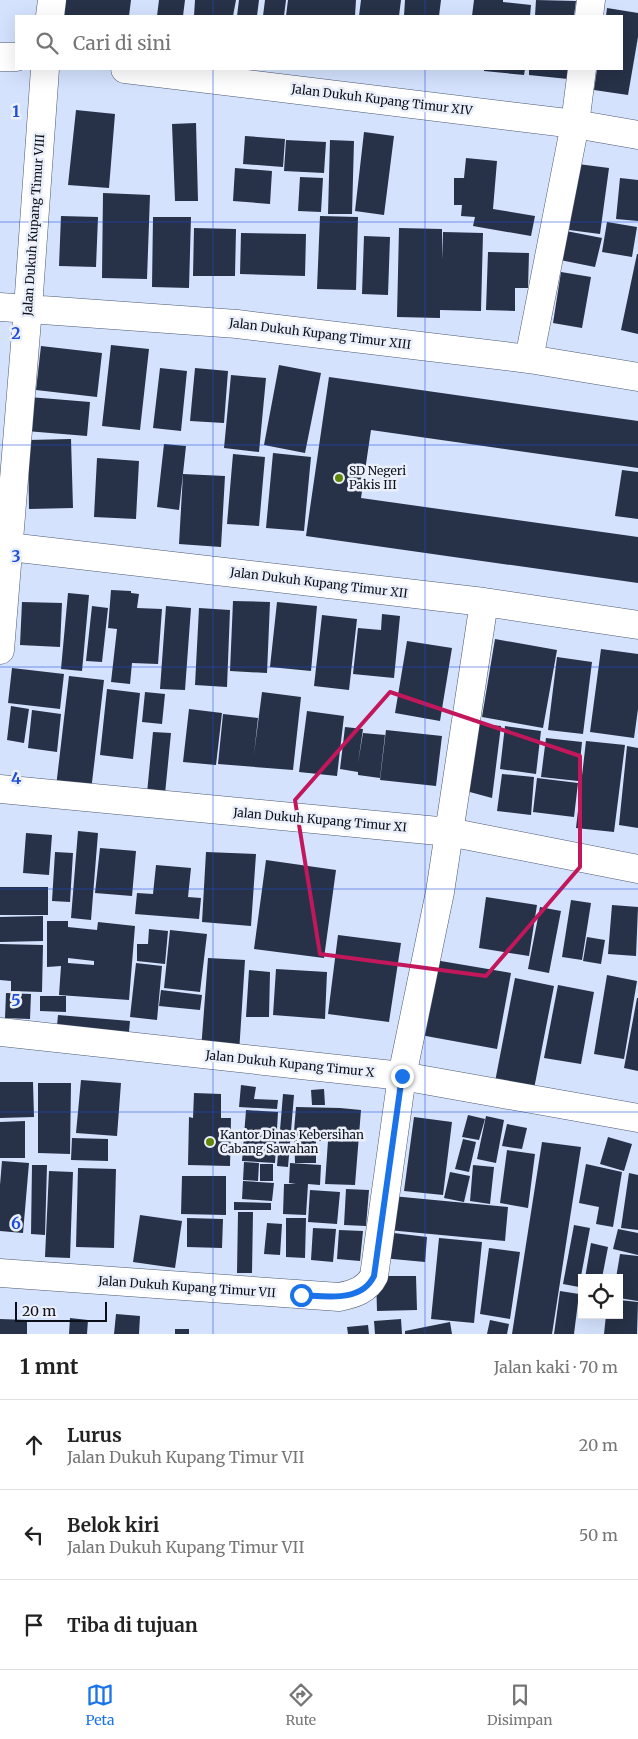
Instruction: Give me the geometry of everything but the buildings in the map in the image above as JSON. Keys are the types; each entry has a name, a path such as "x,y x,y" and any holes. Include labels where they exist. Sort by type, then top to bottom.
{"street":[{"path":"50,15 52,0"},
{"path":"589,15 591,0"},
{"path":"0,57 15,57"},
{"name":"Jalan Dukuh Kupang Timur VIII","path":"0,650 5,546 28,308 45,70"},
{"name":"Jalan Dukuh Kupang Timur XIV","path":"133,70 575,124 638,135"},
{"path":"529,359 575,124 582,70"},
{"name":"Jalan Dukuh Kupang Timur XIII","path":"0,307 237,324 529,359 638,378"},
{"name":"Jalan Dukuh Kupang Timur XII","path":"5,546 484,602 638,625"},
{"name":"Jalan Dukuh Kupang Timur VII","path":"0,1273 339,1297 363,1290 370,1283 374,1276 402,1076 440,892 484,602"},
{"name":"Jalan Dukuh Kupang Timur XI","path":"0,789 449,832 638,869"},
{"name":"Jalan Dukuh Kupang Timur X","path":"0,1032 402,1076 638,1118"}],"highlighted area":[{"path":"390,692 580,756 580,867 486,976 320,954 295,800"}],"place":[{"name":"SD Negeri Pakis III","path":"339,478"},
{"name":"Kantor Dinas Kebersihan Cabang Sawahan","path":"210,1142"}],"route":[{"path":"301,1295 339,1297 351,1294 363,1290 374,1276 402,1076"}]}
